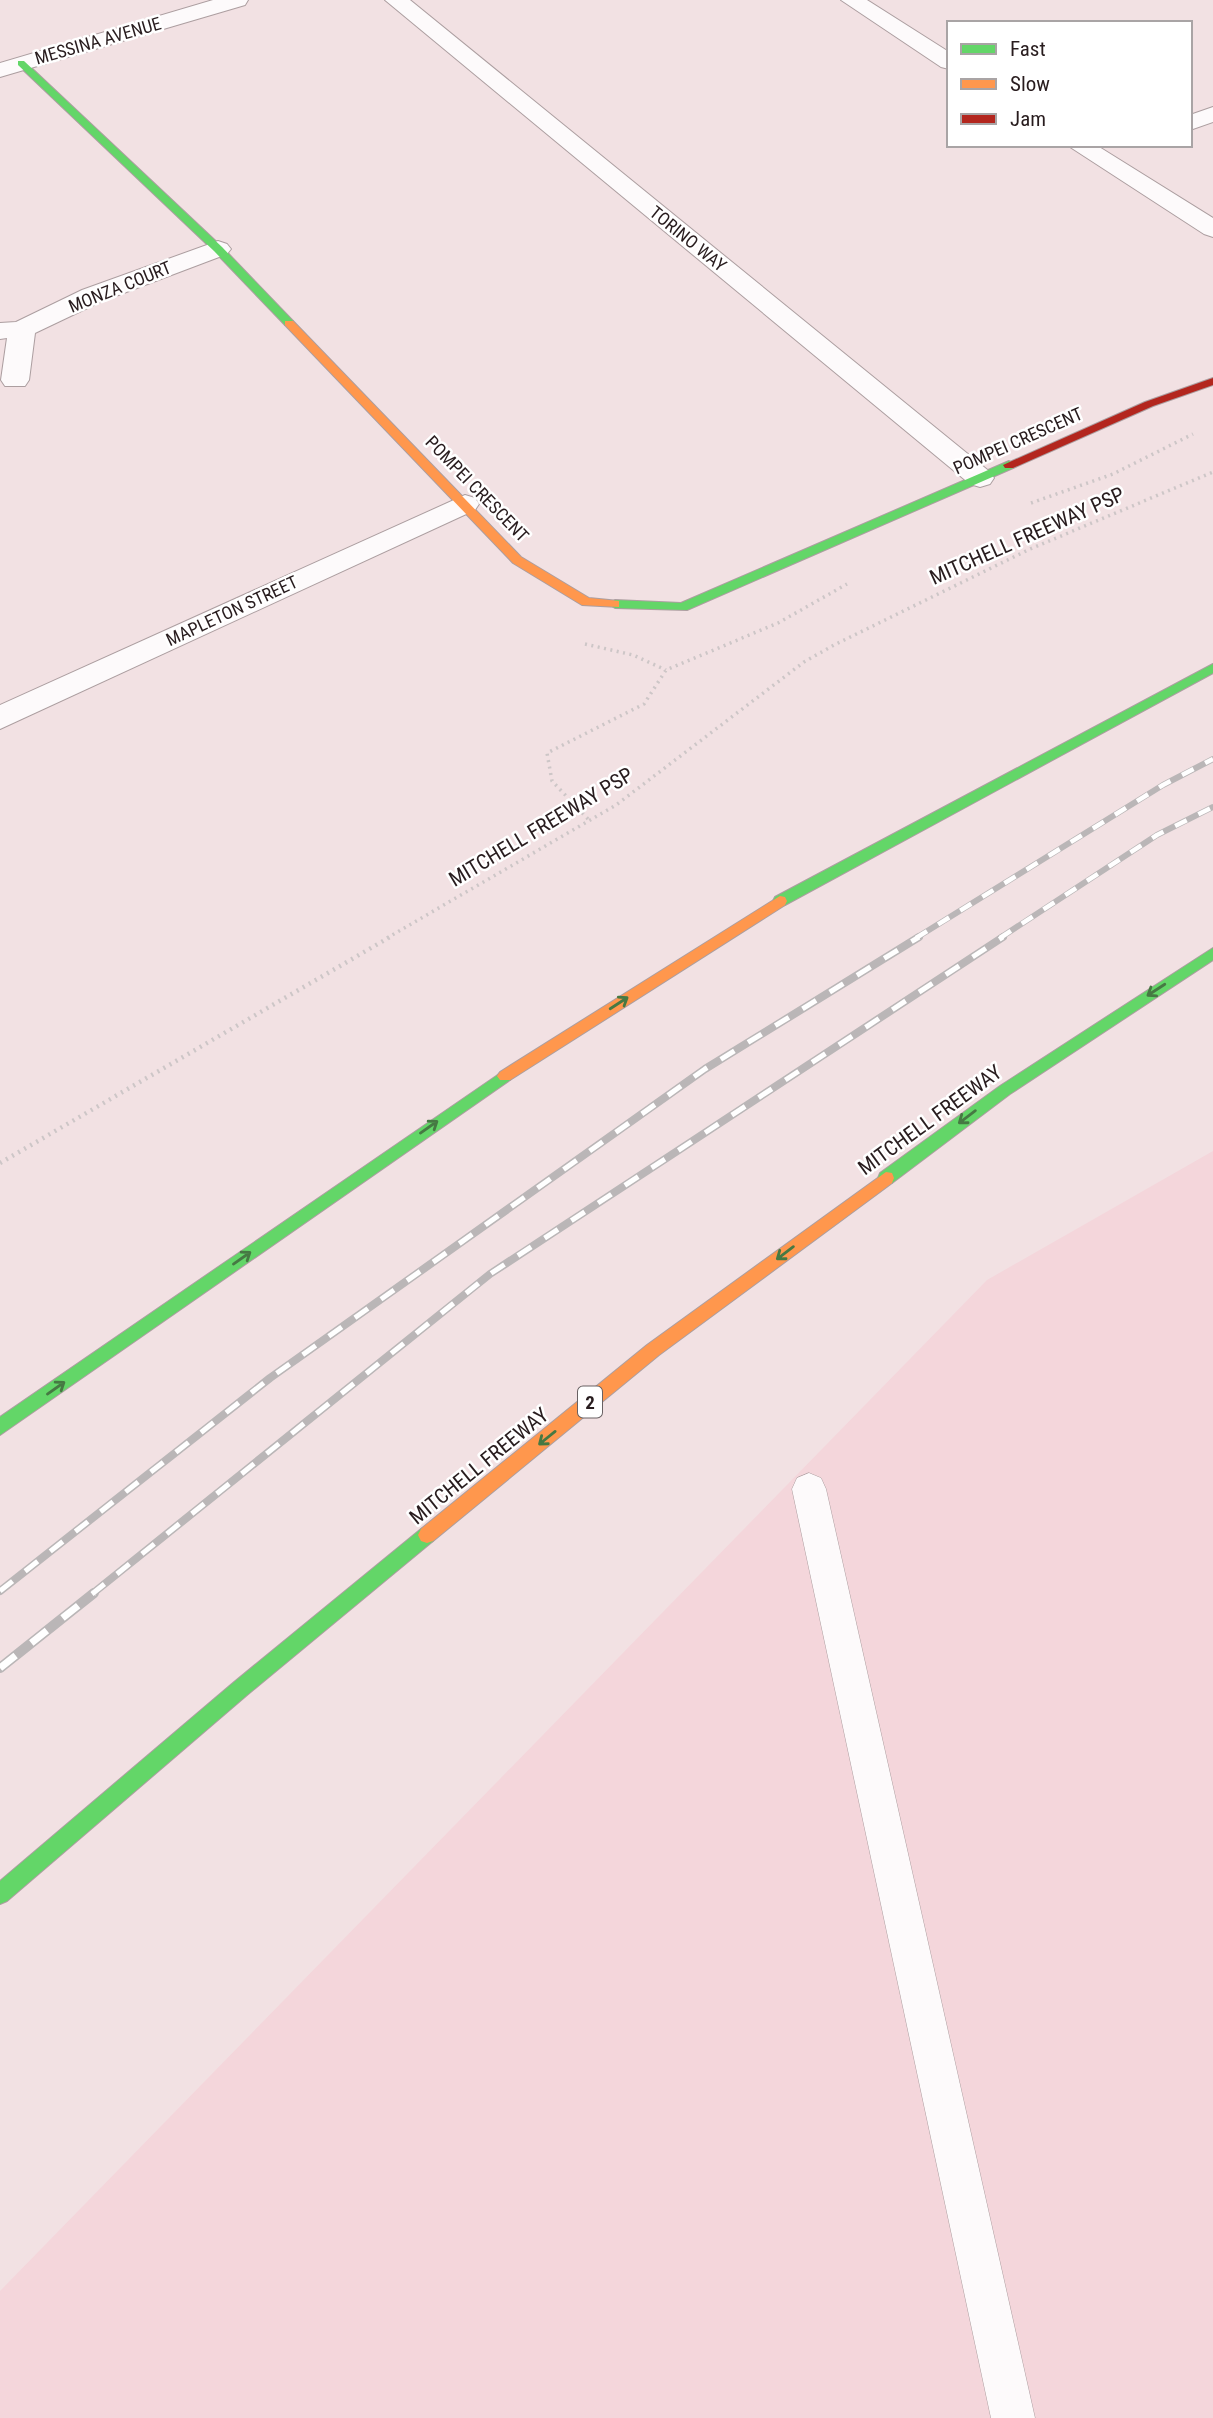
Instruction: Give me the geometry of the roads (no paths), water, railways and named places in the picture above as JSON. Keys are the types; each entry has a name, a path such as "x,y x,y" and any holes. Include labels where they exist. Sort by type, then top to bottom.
{"main road":[{"name":"POMPEI CRESCENT","path":"11,66 218,249 517,560 586,602 683,607 1149,404 1213,381"},
{"path":"0,1427 467,1101 756,914 1213,668"},
{"name":"MITCHELL FREEWAY","path":"0,1894 240,1689 653,1350 1005,1090 1213,953"}],"street":[{"name":"MESSINA AVENUE","path":"11,66 237,0"},
{"name":"TORINO WAY","path":"396,0 980,478"},
{"path":"861,2 947,61"},
{"path":"1192,122 1213,114"},
{"path":"1086,147 1111,154 1213,229"},
{"name":"MONZA COURT","path":"15,380 11,330 91,296 218,249"},
{"name":"MAPLETON STREET","path":"0,718 465,504"}],"lane":[{"path":"809,1489 1013,2418"}],"railway":[{"path":"916,938 1163,785 1213,759"},
{"path":"1000,938 1157,835 1213,807"},
{"path":"0,1591 270,1378 705,1069 919,937"},
{"path":"92,1594 490,1274 1003,937"},
{"path":"0,1668 94,1593"}]}
